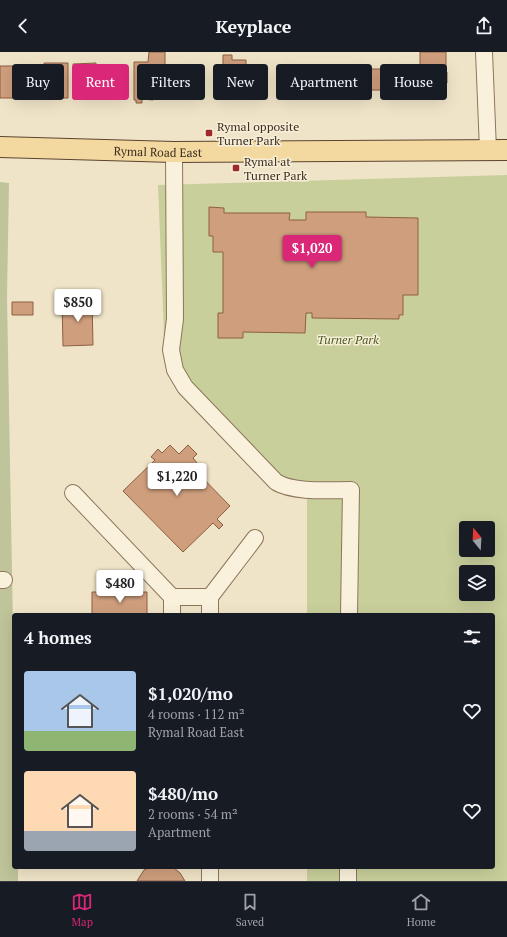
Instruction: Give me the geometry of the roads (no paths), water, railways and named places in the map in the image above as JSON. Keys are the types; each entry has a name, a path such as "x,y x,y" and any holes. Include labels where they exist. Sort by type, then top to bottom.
{"main road":[{"name":"Rymal Road East","path":"0,147 174,152 498,150"}],"street":[{"path":"484,52 498,150"},
{"path":"174,152 175,319 171,350 175,370 185,388 276,482 282,486 295,489 351,490 349,613"},
{"path":"73,493 172,597 172,613"},
{"path":"210,613 210,596 255,538"},
{"path":"172,597 210,596"},
{"path":"210,869 210,881"},
{"path":"348,869 348,881"}],"place":[{"name":"Rymal opposite Turner Park","path":"209,133"},
{"name":"Rymal at Turner Park","path":"236,168"}],"park label":[{"name":"Turner Park","path":"348,339"}]}
